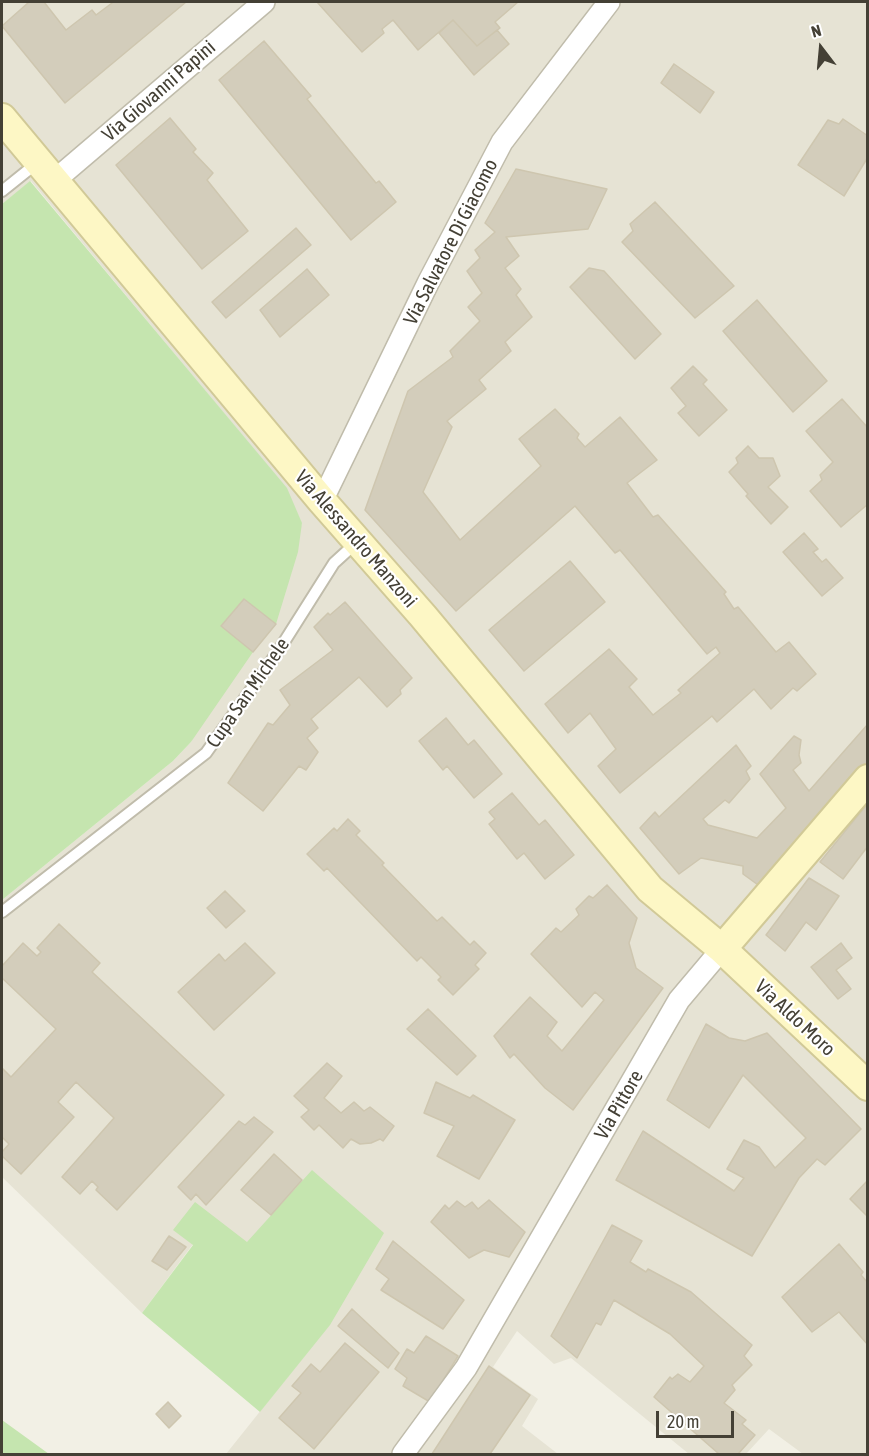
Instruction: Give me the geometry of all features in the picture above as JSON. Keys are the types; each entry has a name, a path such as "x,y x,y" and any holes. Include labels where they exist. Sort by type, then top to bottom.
{"street":[{"name":"Via Giovanni Papini","path":"46,172 264,2"},
{"name":"Via Salvatore Di Giacomo","path":"322,501 428,284 502,142 609,2"},
{"name":"Via Alessandro Manzoni","path":"2,118 322,501 423,616 650,889 722,950"},
{"name":"Via Pittore","path":"403,1455 466,1368 679,1000 867,780"},
{"name":"Via Aldo Moro","path":"722,950 867,1086"}],"lane":[{"path":"2,191 46,172"},
{"name":"Cupa San Michele","path":"2,912 206,753 279,650 334,562 357,542"}],"shaded area":[{"path":"2,2 867,2 867,1454 803,1454 769,1429 746,1454 689,1454 571,1358 554,1364 517,1331 493,1367 538,1399 522,1426 558,1454 226,1454 329,1325 247,1242 193,1244 142,1313 2,1177 2,900 173,761 191,742 302,524 286,488 31,181 2,204"}],"green space":[{"path":"30,181 287,488 302,523 298,552 276,624 253,652 191,742 173,761 2,900 2,204"},
{"path":"312,1170 384,1233 330,1325 260,1412 142,1313 193,1245 173,1230 195,1202 247,1242"},
{"path":"2,1420 49,1454 2,1454"}],"building":[{"path":"29,2 44,2 66,30 92,10 96,15 111,2 186,2 65,103 2,26"},
{"path":"317,2 518,2 495,22 500,28 477,46 453,20 418,50 393,20 382,29 384,33 362,52"},
{"path":"453,20 477,46 497,30 509,44 474,75 439,33"},
{"path":"264,41 311,96 307,99 376,183 379,181 396,202 351,240 219,80"},
{"path":"674,64 714,92 700,113 661,83"},
{"path":"170,118 196,149 193,152 213,173 207,180 248,231 202,269 116,165"},
{"path":"843,119 868,136 868,157 844,196 798,165 828,120 839,124"},
{"path":"516,169 607,189 588,229 506,237 519,256 505,268 521,289 516,295 532,317 505,342 511,351 479,380 486,389 447,421 452,427 423,492 460,540 541,466 519,439 555,409 579,434 577,438 585,447 620,417 657,460 627,483 653,517 658,515 726,592 724,594 734,609 738,607 776,652 789,642 816,674 797,691 793,688 771,709 754,689 717,722 712,716 620,793 598,766 616,749 590,713 568,733 545,704 609,649 637,679 629,687 653,715 681,693 678,690 720,653 716,647 707,654 620,550 615,553 575,506 456,611 365,510 408,391 453,357 450,351 480,321 468,307 482,293 467,271 480,258 475,250 495,232 485,223"},
{"path":"655,202 734,286 695,318 622,242 633,231 630,224"},
{"path":"296,228 311,245 226,318 212,302"},
{"path":"589,268 604,271 661,334 635,359 570,287"},
{"path":"307,269 329,295 280,337 260,310"},
{"path":"757,300 827,381 793,412 723,331"},
{"path":"693,366 707,380 703,384 727,410 699,436 678,413 686,406 671,388"},
{"path":"842,399 868,428 868,504 841,527 810,491 822,480 820,475 833,462 806,431"},
{"path":"748,446 759,458 773,458 780,476 768,487 788,507 771,524 746,496 748,494 729,472 738,463 736,458"},
{"path":"804,533 818,549 813,552 822,562 826,559 843,578 822,596 783,552"},
{"path":"570,561 605,602 524,671 489,630"},
{"path":"244,599 276,624 253,652 221,626"},
{"path":"345,602 412,678 400,690 401,694 387,707 359,677 311,719 318,728 307,738 318,752 306,770 299,766 263,811 228,783 268,723 273,725 290,705 280,690 333,650 314,627 328,613 330,615"},
{"path":"446,718 468,745 474,740 502,774 474,798 447,766 443,770 419,741"},
{"path":"868,724 868,763 765,890 743,874 743,866 701,858 679,874 640,828 655,812 659,817 736,745 751,766 746,771 750,779 729,803 725,800 703,819 708,825 757,838 786,808 760,774 794,736 801,740 799,755 801,763 793,770 809,791"},
{"path":"512,793 539,825 545,820 574,855 545,879 524,853 517,859 489,824 495,819 489,812"},
{"path":"868,803 868,846 843,879 820,862"},
{"path":"348,819 360,831 356,835 384,863 382,865 437,921 442,917 470,945 474,941 486,953 475,965 479,969 453,995 438,980 441,977 421,957 417,961 327,868 324,871 307,854 334,828 337,831"},
{"path":"809,878 839,896 816,930 806,922 785,951 766,935"},
{"path":"607,885 637,918 629,943 636,968 663,988 573,1110 545,1088 514,1054 510,1058 494,1036 530,997 557,1022 547,1036 562,1051 604,1000 595,992 582,1007 531,954 556,928 561,932 579,915 576,909 589,896 593,898"},
{"path":"225,891 245,911 226,928 207,908"},
{"path":"59,924 100,963 92,972 224,1095 117,1210 96,1190 98,1187 92,1181 80,1194 62,1177 114,1118 76,1082 58,1102 74,1117 21,1174 2,1156 2,1152 9,1144 2,1137 2,1068 11,1077 56,1029 2,978 2,966 23,943 37,956 41,952 37,948"},
{"path":"245,943 275,973 214,1030 178,992 219,954 225,961"},
{"path":"841,943 852,958 836,970 851,989 838,999 811,967"},
{"path":"428,1009 476,1056 457,1075 407,1029"},
{"path":"706,1024 729,1038 745,1041 767,1033 861,1129 825,1165 817,1159 799,1178 752,1256 616,1180 643,1131 734,1191 744,1178 727,1169 744,1140 759,1147 775,1168 806,1138 743,1075 709,1128 667,1100"},
{"path":"327,1063 342,1076 324,1098 341,1113 354,1102 364,1111 370,1107 394,1126 383,1141 380,1139 360,1144 351,1139 343,1148 319,1125 314,1130 301,1117 309,1110 294,1096"},
{"path":"436,1082 470,1098 473,1095 515,1120 479,1179 437,1156 454,1126 424,1113"},
{"path":"254,1117 273,1132 206,1205 196,1194 191,1200 178,1187 239,1121 245,1125"},
{"path":"274,1154 302,1180 271,1215 241,1190"},
{"path":"868,1180 868,1217 850,1199"},
{"path":"489,1200 525,1232 509,1257 484,1250 469,1258 431,1222 445,1205 449,1209 457,1201 465,1207 472,1202 478,1209"},
{"path":"612,1225 642,1241 630,1262 646,1272 648,1269 691,1292 752,1345 744,1356 752,1365 732,1385 735,1390 724,1403 746,1420 742,1424 755,1435 738,1454 719,1454 654,1397 670,1377 672,1379 678,1374 690,1382 704,1366 670,1334 614,1300 601,1325 596,1323 577,1358 551,1336"},
{"path":"169,1236 186,1247 167,1270 152,1261"},
{"path":"393,1241 464,1300 443,1329 381,1290 389,1279 376,1269"},
{"path":"839,1244 863,1272 861,1275 868,1283 868,1345 839,1312 812,1332 782,1297"},
{"path":"352,1309 399,1353 388,1368 338,1326"},
{"path":"426,1336 458,1356 430,1402 403,1386 407,1378 395,1369 407,1349 414,1353"},
{"path":"345,1343 379,1372 314,1449 279,1418 301,1393 292,1386 311,1364 320,1372"},
{"path":"489,1366 530,1395 490,1454 432,1454"},
{"path":"168,1402 181,1416 169,1428 156,1414"}]}
